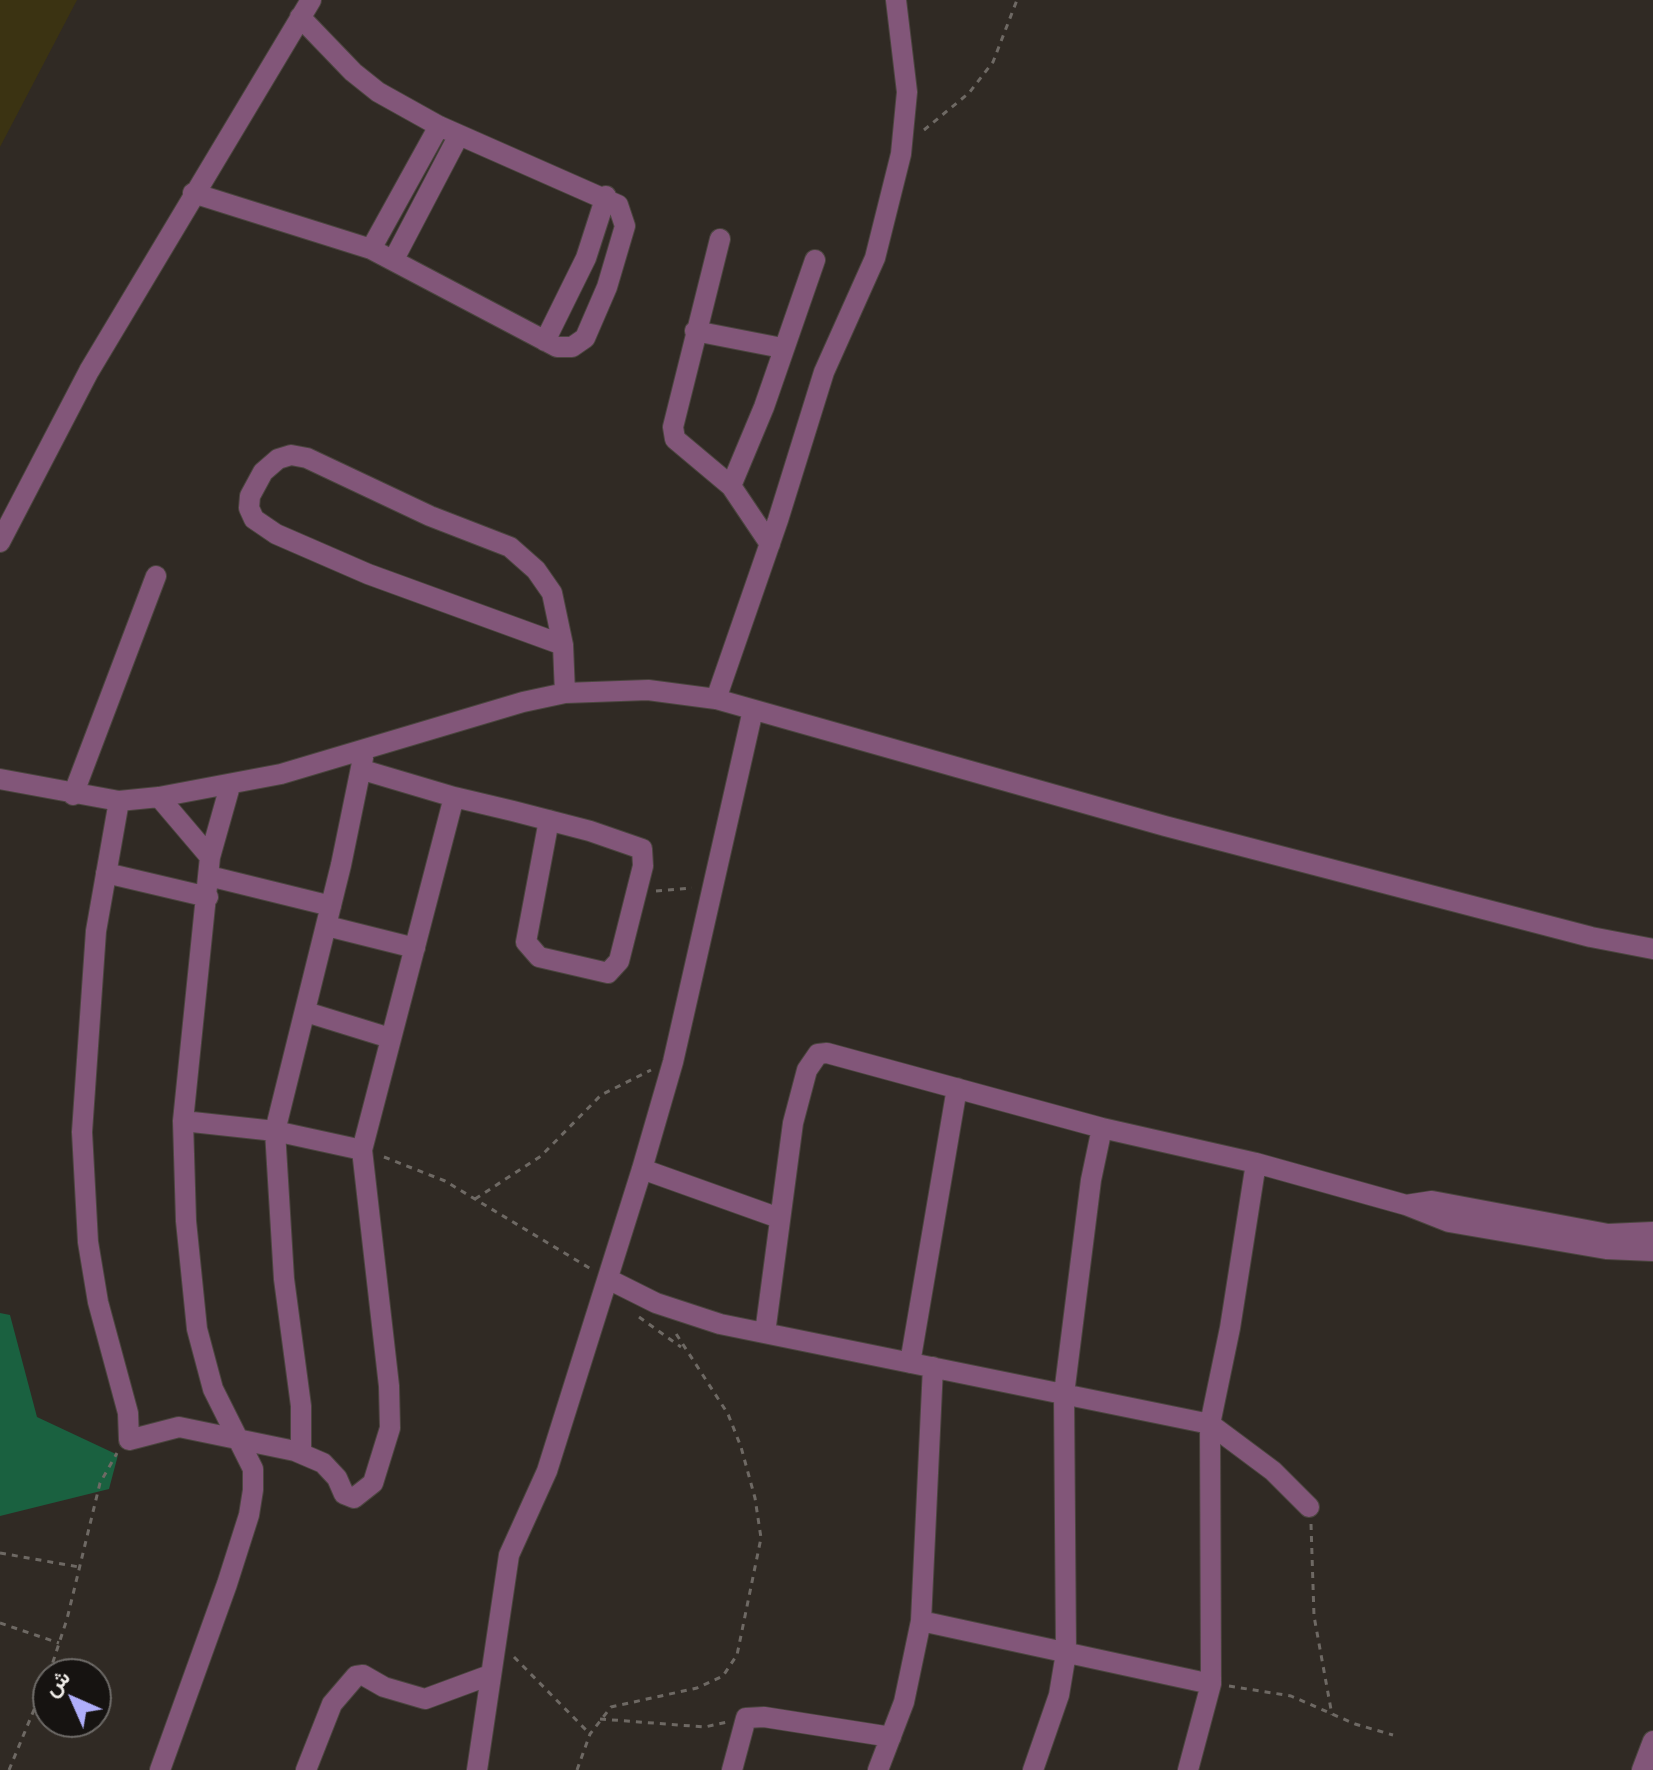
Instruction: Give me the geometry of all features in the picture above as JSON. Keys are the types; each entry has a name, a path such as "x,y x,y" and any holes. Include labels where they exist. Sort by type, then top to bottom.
{"street":[{"path":"716,699 770,544 824,372 875,258 901,154 907,92 891,1"},
{"path":"0,542 89,371 193,193 306,8 353,72 378,92 439,126 606,196 618,205 625,226 607,287 585,338 572,347 557,347 371,249 193,193"},
{"path":"371,249 439,126"},
{"path":"394,259 459,135"},
{"path":"545,341 590,248 606,196"},
{"path":"720,239 673,427 675,439 731,486 770,544"},
{"path":"731,486 764,407 815,260"},
{"path":"695,331 782,348"},
{"path":"563,645 368,574 276,534 254,519 249,508 250,496 263,472 278,459 291,455 307,458 430,516 510,547 536,570 552,593 563,645 565,693"},
{"path":"73,795 156,576"},
{"path":"0,779 73,795 119,801 159,797 363,760 452,722 565,693 648,690 716,699 1194,834 1576,933 1653,949"},
{"path":"477,1770 509,1555 547,1471 673,1062 753,710"},
{"path":"363,760 454,797 549,820 642,849 644,860 619,961 608,973 539,957 530,950 525,932 549,820"},
{"path":"301,1453 301,1406 284,1279 275,1131 329,916 363,760"},
{"path":"160,1770 249,1515 253,1469 213,1389 197,1329 186,1221 183,1121 210,866 230,786"},
{"path":"159,797 210,866 415,948"},
{"path":"119,801 96,931 82,1132 88,1242 98,1302 128,1413 129,1440 179,1427 301,1453 330,1470 344,1494 354,1498 373,1483 387,1447 391,1406 362,1150 454,797"},
{"path":"106,873 208,897"},
{"path":"306,1012 390,1038"},
{"path":"765,1333 793,1123 811,1059 827,1053 1102,1128 1256,1163 1406,1205 1432,1201 1653,1251"},
{"path":"910,1363 957,1088"},
{"path":"183,1121 275,1131 362,1150"},
{"path":"1033,1770 1059,1695 1066,1653 1064,1394 1091,1180 1102,1128"},
{"path":"1188,1770 1211,1684 1210,1424 1230,1328 1256,1163"},
{"path":"642,1169 779,1218"},
{"path":"1607,1242 1653,1232"},
{"path":"608,1279 686,1315 1210,1424 1273,1471 1309,1507"},
{"path":"878,1770 904,1702 921,1621 933,1367"},
{"path":"921,1621 1211,1684"},
{"path":"306,1770 332,1704 356,1676 363,1675 384,1687 425,1699 490,1675"},
{"path":"732,1770 746,1718 764,1717 891,1737"},
{"path":"1642,1770 1653,1741"}],"path":[{"path":"901,154 969,93 993,62 1017,0"},
{"path":"633,906 653,892 671,888 711,890"},
{"path":"475,1199 541,1156 601,1095 673,1062"},
{"path":"362,1150 417,1167 608,1279"},
{"path":"577,1770 590,1734 611,1707 697,1688 723,1676 737,1655 761,1538 741,1447 728,1414 673,1329"},
{"path":"54,1658 100,1483 129,1440"},
{"path":"1309,1507 1315,1552 1314,1616 1332,1715"},
{"path":"0,1553 79,1567"},
{"path":"0,1623 59,1643"},
{"path":"495,1641 590,1734"},
{"path":"1211,1684 1291,1696 1332,1715 1393,1735"},
{"path":"9,1770 32,1714"},
{"path":"600,1719 705,1727 746,1718"}],"green space":[{"path":"0,1313 10,1315 37,1417 118,1455 109,1489 0,1516"}],"sand":[{"path":"0,0 77,0 0,147"}]}
